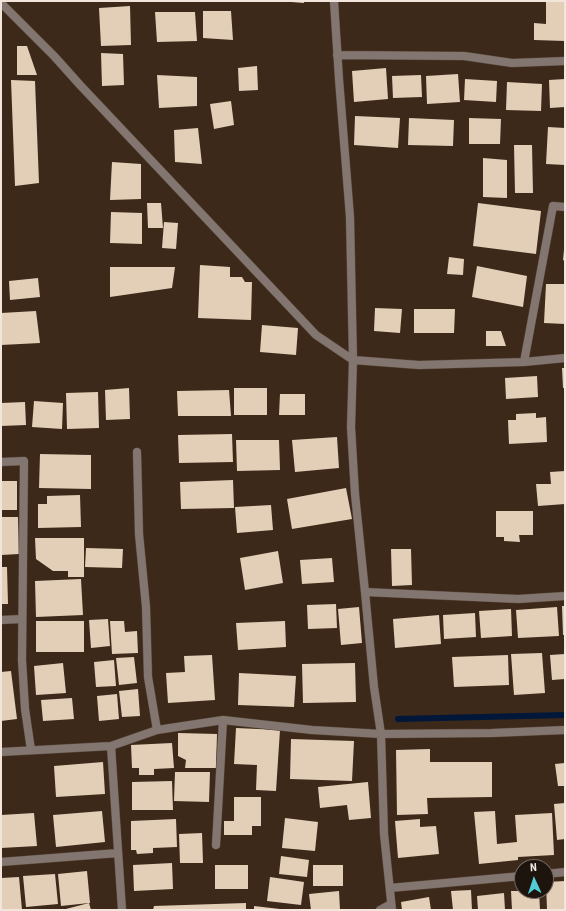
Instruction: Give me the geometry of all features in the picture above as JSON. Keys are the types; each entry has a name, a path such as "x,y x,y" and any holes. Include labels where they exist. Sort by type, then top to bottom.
{"street":[{"path":"334,1 350,217 353,360 351,427 355,494 366,592 374,687 381,734 384,834 392,907 380,910"},
{"path":"1,3 54,56 316,335 353,360 419,365 524,362 565,358"},
{"path":"337,55 464,56 512,63 565,61"},
{"path":"524,362 553,206 565,207"},
{"path":"137,452 139,534 146,607 148,677 157,730"},
{"path":"1,462 24,461 22,660 25,709 31,750"},
{"path":"366,592 518,600 565,596"},
{"path":"1,620 22,619"},
{"path":"216,845 223,720"},
{"path":"1,752 111,746 157,730 223,720 312,730 381,734 492,733 565,730"},
{"path":"111,746 122,910"},
{"path":"1,862 118,853"},
{"path":"554,873 565,872"},
{"path":"390,888 514,877"}],"building":[{"path":"304,1 304,3 291,2"},
{"path":"546,1 565,1 565,41 534,40 534,23 546,24"},
{"path":"130,6 131,45 101,46 99,8"},
{"path":"203,11 231,11 233,40 203,38"},
{"path":"155,12 195,12 197,41 157,42"},
{"path":"17,46 27,46 37,75 17,75"},
{"path":"101,53 123,54 124,85 102,86"},
{"path":"257,66 258,90 239,91 238,68"},
{"path":"386,68 388,99 354,102 352,71"},
{"path":"458,74 460,102 427,104 426,76"},
{"path":"157,75 197,77 197,106 159,108"},
{"path":"421,75 422,97 393,98 392,76"},
{"path":"465,79 497,81 496,102 464,100"},
{"path":"565,79 565,107 550,108 549,80"},
{"path":"11,80 35,81 39,183 15,186"},
{"path":"507,82 542,84 541,111 506,110"},
{"path":"231,101 234,125 214,129 210,104"},
{"path":"355,116 400,118 398,148 354,145"},
{"path":"409,118 454,120 453,146 408,145"},
{"path":"469,118 501,119 500,144 469,144"},
{"path":"548,127 565,128 565,165 546,164"},
{"path":"198,128 202,164 175,162 174,130"},
{"path":"514,145 532,145 533,193 515,193"},
{"path":"483,158 507,160 507,198 483,197"},
{"path":"112,162 141,164 141,199 110,200"},
{"path":"147,203 161,203 163,228 148,228"},
{"path":"478,203 541,211 536,254 473,246"},
{"path":"111,212 142,213 142,244 110,243"},
{"path":"164,222 178,223 176,249 162,248"},
{"path":"565,250 565,261 563,260"},
{"path":"449,257 464,259 463,275 447,274"},
{"path":"200,265 230,267 230,277 242,277 245,282 252,282 251,320 198,318"},
{"path":"477,266 527,276 523,307 472,297"},
{"path":"110,267 175,267 172,288 110,297"},
{"path":"38,278 40,297 10,300 9,281"},
{"path":"546,284 565,284 565,324 544,323"},
{"path":"375,308 402,309 400,333 374,331"},
{"path":"414,309 455,309 454,333 414,333"},
{"path":"36,311 40,343 1,345 1,313"},
{"path":"262,325 298,328 296,355 260,352"},
{"path":"486,331 501,331 506,346 486,346"},
{"path":"562,368 565,368 565,388 563,388"},
{"path":"537,376 538,397 506,399 505,378"},
{"path":"129,388 130,419 106,420 105,390"},
{"path":"234,388 267,388 267,415 234,415"},
{"path":"229,390 231,416 178,416 177,391"},
{"path":"98,392 99,428 67,429 66,393"},
{"path":"280,394 305,394 305,415 279,415"},
{"path":"34,401 63,403 62,429 32,427"},
{"path":"25,402 26,425 1,426 1,403"},
{"path":"536,413 536,418 546,417 547,442 509,444 508,420 516,420 516,414"},
{"path":"232,434 233,462 179,463 178,435"},
{"path":"337,437 339,468 295,472 292,440"},
{"path":"236,440 279,440 280,470 237,471"},
{"path":"40,454 91,455 91,489 39,488"},
{"path":"565,471 565,504 538,506 536,484 551,484 550,472"},
{"path":"233,480 234,508 181,509 180,482"},
{"path":"1,481 17,481 17,510 1,510"},
{"path":"346,488 352,519 292,529 287,499"},
{"path":"80,495 81,527 38,528 38,504 47,504 47,496"},
{"path":"271,505 273,530 237,533 235,507"},
{"path":"496,511 533,511 533,535 519,535 520,542 504,541 504,537 496,537"},
{"path":"1,517 18,517 19,554 1,555"},
{"path":"35,538 84,538 84,577 68,577 68,571 53,571 36,559"},
{"path":"86,548 123,549 122,568 85,567"},
{"path":"391,549 411,549 412,585 392,586"},
{"path":"278,551 283,583 245,590 240,558"},
{"path":"332,558 334,582 302,584 300,560"},
{"path":"1,567 7,567 8,604 1,604"},
{"path":"81,579 83,615 36,617 35,581"},
{"path":"336,604 337,628 308,629 307,605"},
{"path":"562,606 565,606 565,635 563,635"},
{"path":"359,607 362,643 341,645 338,609"},
{"path":"557,607 559,636 518,638 516,610"},
{"path":"511,609 512,636 481,638 479,611"},
{"path":"475,613 476,637 444,639 443,615"},
{"path":"439,615 441,644 395,648 393,619"},
{"path":"108,619 110,646 91,648 89,620"},
{"path":"36,621 84,621 84,652 36,652"},
{"path":"110,621 124,621 125,632 137,631 138,653 112,654"},
{"path":"285,621 286,647 238,650 236,623"},
{"path":"542,653 545,693 514,695 511,654"},
{"path":"565,654 565,679 552,680 550,655"},
{"path":"212,655 215,700 168,703 166,673 185,672 184,656"},
{"path":"508,655 509,685 454,687 452,657"},
{"path":"134,657 137,683 119,685 116,658"},
{"path":"114,660 116,686 96,687 94,662"},
{"path":"63,663 66,693 36,695 34,666"},
{"path":"355,663 356,702 303,703 302,664"},
{"path":"11,671 17,719 1,721 1,672"},
{"path":"239,673 296,676 294,707 238,705"},
{"path":"138,689 140,716 122,717 119,691"},
{"path":"117,694 119,719 99,721 97,696"},
{"path":"72,698 74,719 43,721 41,700"},
{"path":"236,728 280,730 276,791 256,790 257,765 234,764"},
{"path":"178,733 217,734 216,768 185,768 186,760 178,756"},
{"path":"291,739 354,741 352,781 290,779"},
{"path":"172,743 174,768 154,769 154,775 139,775 139,768 132,768 131,745"},
{"path":"430,749 430,762 492,762 492,797 427,798 428,814 397,815 396,750"},
{"path":"103,762 105,794 56,797 54,766"},
{"path":"565,763 565,786 558,786 555,764"},
{"path":"175,772 210,772 209,802 174,801"},
{"path":"172,781 173,810 132,810 132,782"},
{"path":"368,782 371,818 349,820 347,805 320,808 318,787"},
{"path":"234,797 261,797 261,826 252,826 252,835 224,835 224,821 234,821"},
{"path":"565,803 565,839 557,840 554,804"},
{"path":"102,811 105,842 56,847 53,815"},
{"path":"495,811 497,844 517,842 515,815 552,813 554,855 518,857 518,859 514,859 514,860 479,864 474,812"},
{"path":"34,813 37,846 1,848 1,815"},
{"path":"285,818 318,822 315,851 282,848"},
{"path":"176,819 177,847 153,848 153,853 137,854 136,850 131,850 131,821"},
{"path":"420,819 420,827 436,826 439,854 398,858 395,821"},
{"path":"202,833 203,863 180,863 179,834"},
{"path":"281,856 309,860 307,877 279,874"},
{"path":"172,863 173,889 134,891 133,865"},
{"path":"215,865 248,865 248,889 215,889"},
{"path":"313,865 343,865 343,886 313,886"},
{"path":"87,871 90,903 61,906 58,874"},
{"path":"55,874 58,904 26,907 23,876"},
{"path":"19,877 22,910 1,910 1,878"},
{"path":"270,877 304,882 301,905 267,901"},
{"path":"565,881 565,910 547,910 547,899 554,899 554,882"},
{"path":"471,890 472,910 453,910 451,891"},
{"path":"339,891 340,910 311,910 309,894"},
{"path":"511,891 514,891 514,899 539,899 540,910 512,910"},
{"path":"504,893 505,910 478,910 477,896"},
{"path":"429,897 431,910 402,910 401,902"},
{"path":"89,903 91,910 62,910"},
{"path":"246,903 246,910 153,910 154,906"},
{"path":"254,906 280,909 254,910"}],"waterway":[{"path":"398,719 565,715"}]}
